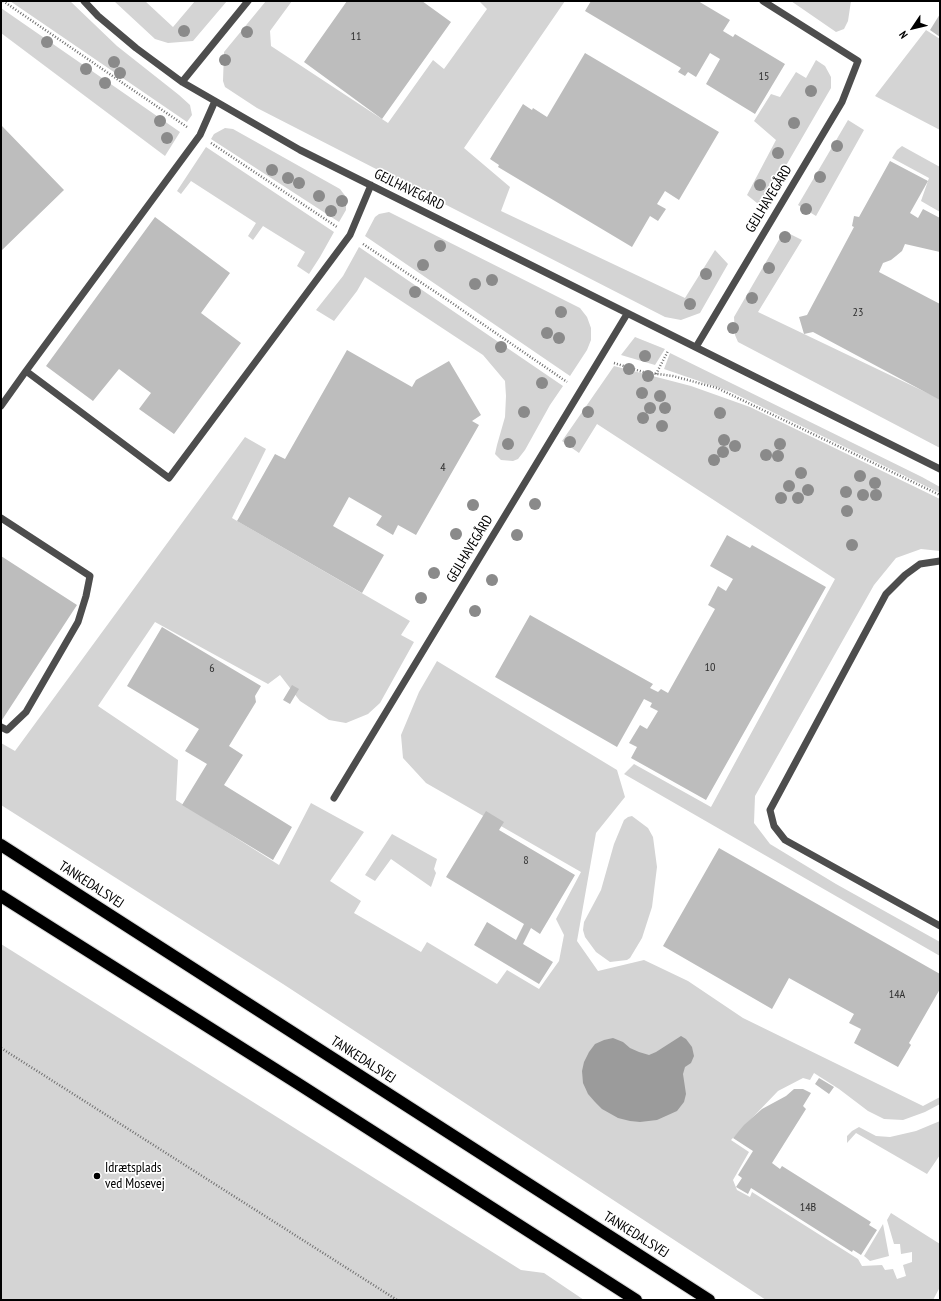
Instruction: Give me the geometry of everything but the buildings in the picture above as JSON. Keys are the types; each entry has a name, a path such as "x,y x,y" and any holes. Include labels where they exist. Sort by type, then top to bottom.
{"highway":[{"name":"TANKEDALSVEJ","path":"1,845 709,1300"},
{"path":"1,896 636,1300"}],"street":[{"name":"GEJLHAVEGÅRD","path":"84,1 98,16 136,48 182,82 300,150 940,469"},
{"path":"182,82 248,1"},
{"name":"GEJLHAVEGÅRD","path":"696,347 842,102 858,61 763,1"},
{"path":"1,406 200,135 215,101"},
{"path":"26,371 169,478 350,235 371,185"},
{"name":"GEJLHAVEGÅRD","path":"334,798 627,314"},
{"path":"1,518 90,576 78,622 26,712 7,730 1,727"},
{"path":"940,561 920,564 905,575 886,594 770,810 774,826 785,840 940,926"}],"path":[{"path":"3,1 200,135 452,303 580,391"},
{"path":"656,374 675,337"},
{"path":"600,358 643,372 673,376 717,388 940,495"},
{"path":"1,1048 397,1300"}],"shaded area":[{"path":"10,1 70,1 117,46 190,105 192,115 187,122"},
{"path":"114,1 145,1 173,27 195,1 227,1 193,41 168,43 155,39"},
{"path":"266,1 292,1 270,31 271,46 388,123 433,60 444,69 487,9 479,1 565,1 464,148 510,187 501,211 685,298 715,250 728,264 700,313 681,320 665,317 257,108 225,87 223,81 224,52"},
{"path":"791,1 851,1 848,21 844,29 836,32"},
{"path":"1,8 180,132 165,156 1,33"},
{"path":"926,30 940,39 940,130 875,96"},
{"path":"816,60 825,66 831,77 831,88 766,200 757,203 747,195 776,140 754,121 771,94 780,97 796,72 806,78"},
{"path":"848,120 864,130 816,216 798,205"},
{"path":"225,128 233,129 340,189 346,197 346,210 339,222 211,139 214,134"},
{"path":"902,146 940,167 940,212 921,201 929,178 892,158 897,150"},
{"path":"206,147 334,232 309,274 297,266 305,252 263,226 253,240 248,236 256,223 191,181 181,194 177,191"},
{"path":"389,212 580,308 587,317 591,328 591,340 587,350 570,376 365,236 375,217 379,214"},
{"path":"784,231 802,240 758,312 940,399 940,448 738,342 735,335 734,317"},
{"path":"359,247 563,386 550,405 525,450 518,459 513,461 501,460 495,454 505,417 505,381 483,355 365,277 357,291 334,321 316,310 343,276"},
{"path":"635,337 665,349 655,365 621,355"},
{"path":"670,353 922,477 940,487 940,493 731,392 664,369"},
{"path":"614,366 691,386 750,407 940,499 940,551 921,549 896,558 874,585 755,796 754,823 770,844 836,884 940,942 940,956 624,774 634,764 711,807 835,579 597,424 579,453 562,441"},
{"path":"245,437 266,449 232,518 410,621 401,635 414,642 380,703 368,714 346,723 329,720 300,701 280,675 268,684 155,622 98,706 178,760 176,800 279,865 311,803 364,832 330,881 361,901 354,913 421,952 427,942 497,984 507,970 539,989 559,961 564,935 556,919 581,872 426,783 403,758 401,735 419,692 437,661 617,770 625,797 596,833 577,941 598,971 644,960 688,981 743,1018 923,1106 940,1097 940,1104 925,1112 903,1120 884,1119 868,1111 839,1089 814,1073 810,1080 803,1078 778,1091 731,1140 749,1152 733,1180 737,1190 750,1197 752,1192 858,1259 862,1266 882,1265 885,1270 893,1269 897,1279 906,1276 903,1265 912,1262 912,1252 901,1254 900,1244 894,1244 887,1220 891,1213 940,1244 940,1287 933,1300 766,1300 283,984 1,805 1,743 15,751"},
{"path":"632,816 648,828 653,837 657,867 652,907 642,938 630,958 627,960 610,962 596,952 585,937 583,930 584,922 601,890 614,844 624,820"},
{"path":"392,834 437,859 434,869 436,873 431,887 391,859 375,881 365,875"},
{"path":"1,944 521,1270 544,1273 584,1300 1,1300"},
{"path":"681,1036 686,1039 692,1047 694,1056 691,1063 685,1067 683,1074 686,1094 684,1102 677,1111 657,1120 640,1122 630,1121 618,1118 602,1109 588,1094 583,1083 582,1071 584,1062 595,1044 613,1038 623,1042 630,1048 649,1055"},
{"path":"940,1121 940,1155 927,1174 856,1133 847,1143 847,1136 859,1127 876,1136 890,1137 916,1131"},
{"path":"883,1224 889,1256 870,1261 864,1256"}],"place":[{"name":"Idrætsplads ved Mosevej","path":"97,1176"}]}
